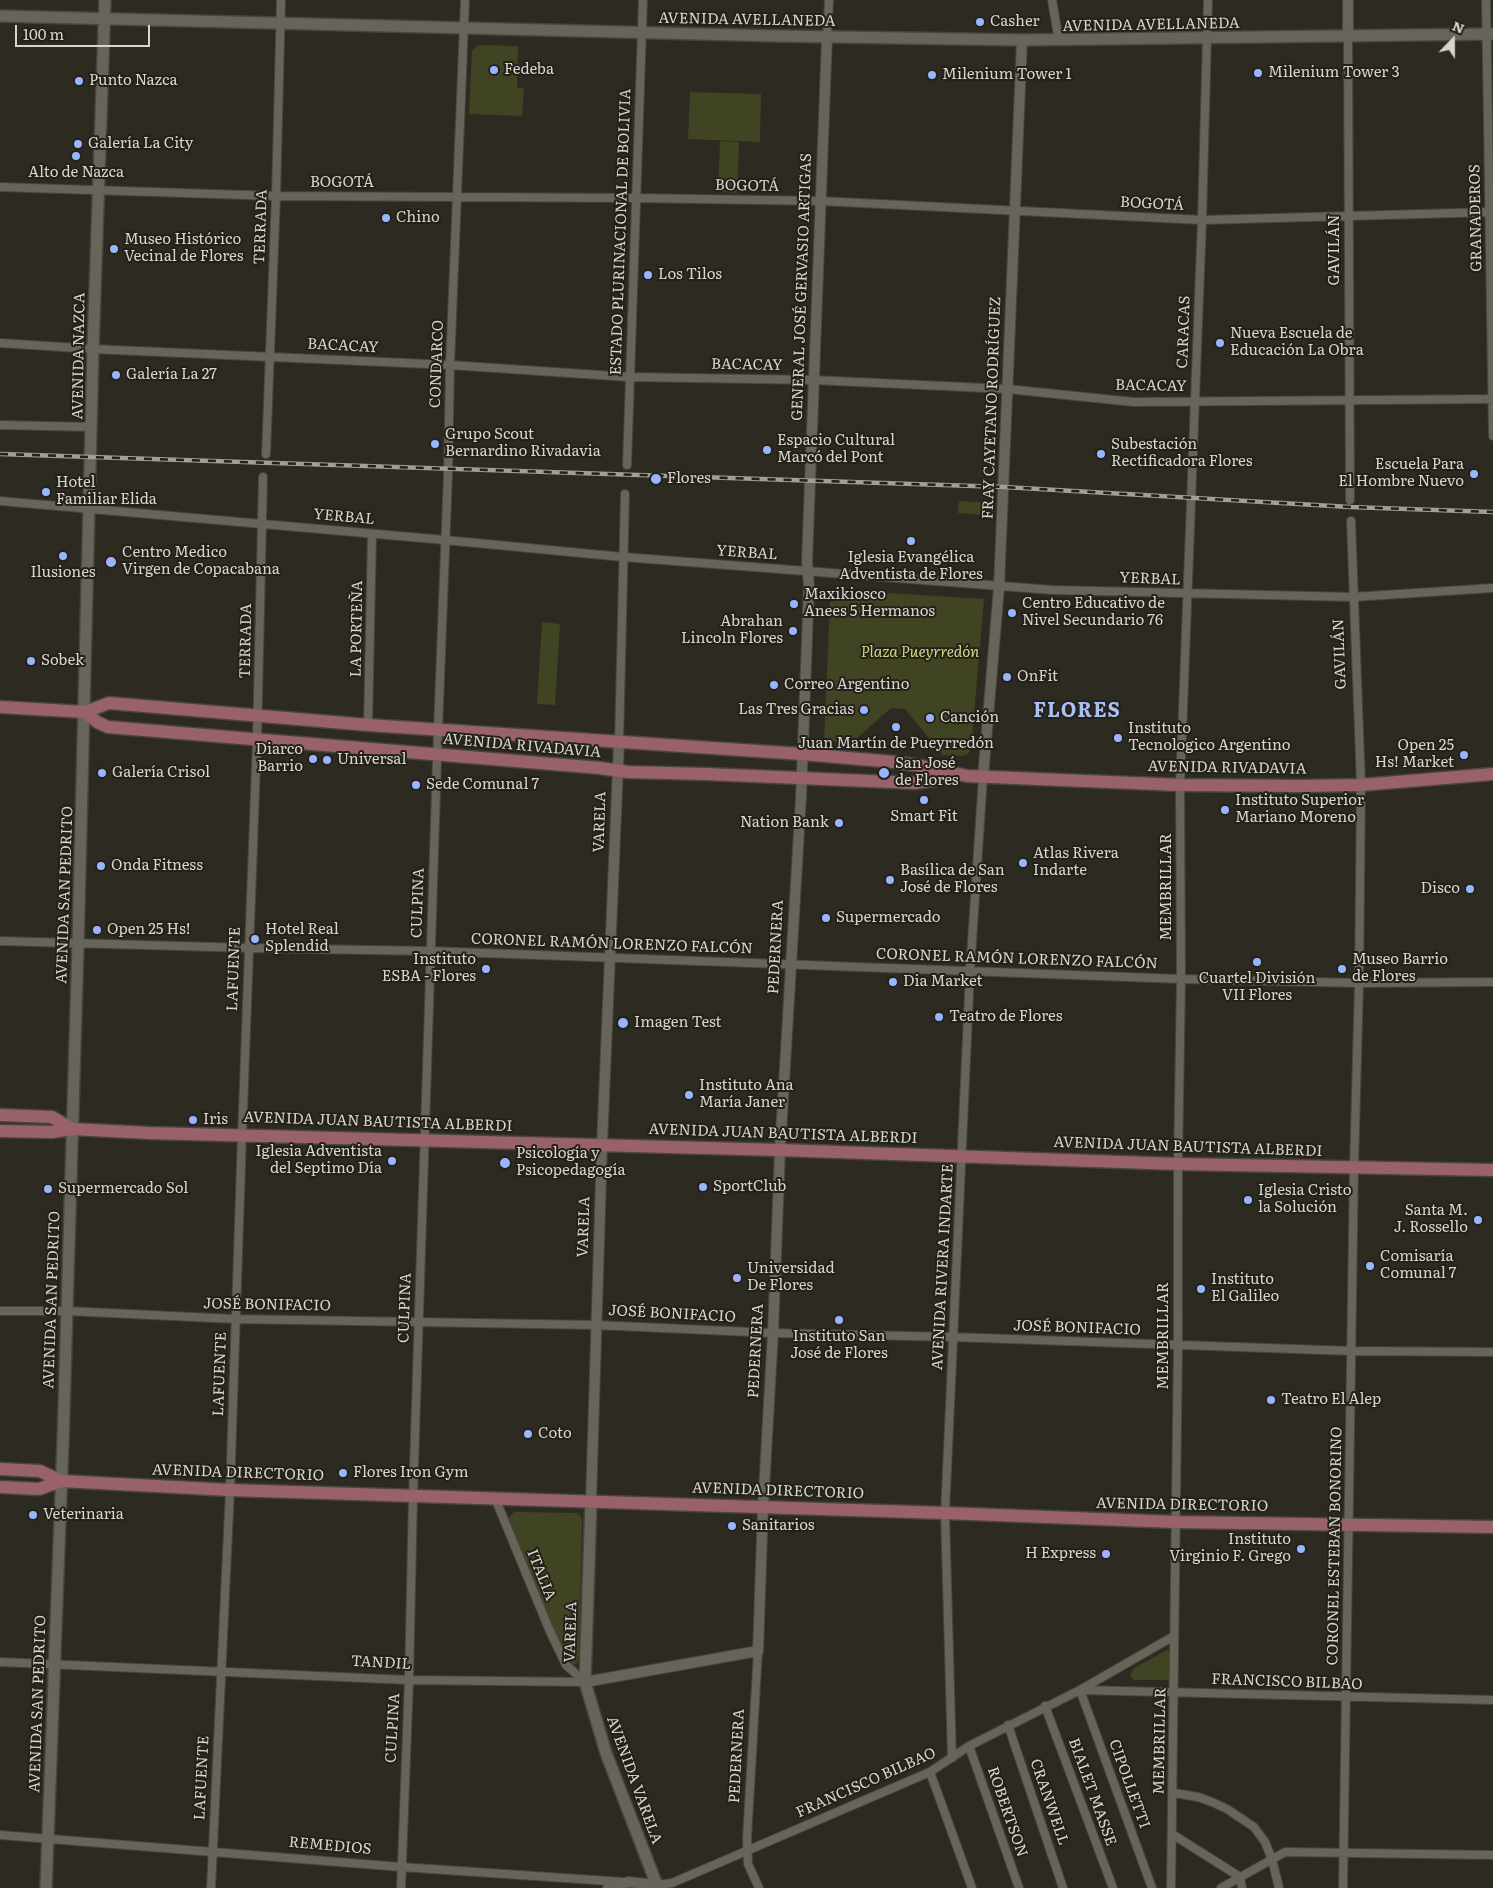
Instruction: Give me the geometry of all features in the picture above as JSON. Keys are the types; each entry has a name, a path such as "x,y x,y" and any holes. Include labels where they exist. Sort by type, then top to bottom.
{"main road":[{"name":"AVENIDA NAZCA","path":"85,712 93,349 105,0"},
{"name":"AVENIDA AVELLANEDA","path":"0,16 641,33 1059,41 1490,34"},
{"name":"AVENIDA RIVADAVIA","path":"0,707 85,712 109,703 368,725 802,754 903,764 961,776 983,777 1180,785 1361,785 1493,774"},
{"name":"AVENIDA RIVADAVIA","path":"85,712 97,722 108,727 617,770 916,783 961,776"},
{"name":"AVENIDA SAN PEDRITO","path":"46,1888 67,1311 85,712"},
{"name":"AVENIDA JUAN BAUTISTA ALBERDI","path":"0,1115 52,1117 72,1129"},
{"name":"AVENIDA JUAN BAUTISTA ALBERDI","path":"0,1131 52,1132 72,1129 150,1133 780,1150 1178,1164 1493,1170"},
{"name":"AVENIDA DIRECTORIO","path":"0,1470 40,1471 61,1481"},
{"name":"AVENIDA DIRECTORIO","path":"0,1487 39,1488 61,1481 230,1490 1175,1522 1493,1527"},
{"name":"VARELA","path":"585,1682 592,1501"},
{"name":"AVENIDA VARELA","path":"585,1682 606,1753 656,1887"}],"street":[{"name":"TERRADA","path":"266,454 281,0"},
{"name":"CONDARCO","path":"438,730 465,0"},
{"name":"ESTADO PLURINACIONAL DE BOLIVIA","path":"627,465 642,0"},
{"name":"GENERAL JOSÉ GERVASIO ARTIGAS","path":"802,754 807,561 829,0"},
{"path":"1052,0 1059,41"},
{"name":"CARACAS","path":"1180,785 1189,594 1208,0"},
{"name":"GAVILÁN","path":"1348,0 1350,500"},
{"name":"GRANADEROS","path":"1486,0 1490,34 1493,436"},
{"name":"FRAY CAYETANO RODRÍGUEZ","path":"983,777 1000,587 1022,40"},
{"name":"BOGOTÁ","path":"0,187 276,196 637,198 820,202 1202,220 1491,212"},
{"name":"BACACAY","path":"0,343 450,365 629,377 814,380 1007,389 1134,402 1492,399"},
{"path":"0,424 92,427"},
{"name":"TERRADA","path":"257,740 263,477"},
{"path":"619,743 625,494"},
{"name":"YERBAL","path":"0,501 262,523 624,557 1000,587 1189,594 1353,597 1493,588"},
{"name":"GAVILÁN","path":"1350,521 1361,785"},
{"name":"LA PORTEÑA","path":"368,725 372,534"},
{"name":"CULPINA","path":"401,1888 438,730"},
{"name":"LAFUENTE","path":"211,1888 230,1490 257,740"},
{"name":"VARELA","path":"592,1501 602,1145 619,743"},
{"name":"PEDERNERA","path":"759,1888 748,1864 748,1851 780,1150 802,754"},
{"name":"AVENIDA RIVERA INDARTE","path":"952,1758 945,1513 970,972 983,777"},
{"name":"MEMBRILLAR","path":"1171,1888 1174,1793 1181,979 1180,785"},
{"name":"CORONEL ESTEBAN BONORINO","path":"1344,1888 1348,1525 1361,785"},
{"name":"CORONEL RAMÓN LORENZO FALCÓN","path":"0,941 430,951 1181,979 1359,983 1493,982"},
{"name":"JOSÉ BONIFACIO","path":"0,1311 67,1311 235,1319 596,1325 773,1333 952,1336 1178,1346 1352,1351 1493,1352"},
{"name":"ITALIA","path":"495,1498 549,1629 566,1665 585,1682"},
{"name":"FRANCISCO BILBAO","path":"656,1887 672,1883 930,1772 970,1746 1080,1690 1174,1636"},
{"name":"TANDIL","path":"0,1662 221,1670 409,1680 585,1682 758,1651"},
{"name":"FRANCISCO BILBAO","path":"1080,1690 1493,1700"},
{"name":"CIPOLLETTI","path":"1080,1690 1152,1888"},
{"name":"BIALET MASSE","path":"1046,1706 1113,1888"},
{"name":"CRANWELL","path":"1008,1726 1063,1888"},
{"name":"ROBERTSON","path":"970,1746 1019,1888"},
{"path":"930,1772 972,1888"},
{"path":"1174,1793 1198,1797 1227,1808 1254,1827 1265,1842 1272,1859 1279,1888"},
{"path":"1172,1834 1240,1877 1242,1888"},
{"name":"REMEDIOS","path":"0,1835 401,1867 628,1882 656,1887"},
{"path":"1221,1888 1285,1852 1493,1854"},
{"path":"608,1888 628,1882"}],"green space":[{"name":"Fedeba","path":"478,45 518,46 517,88 524,88 522,116 469,114 472,51"},
{"path":"690,92 761,94 760,142 688,139"},
{"path":"720,141 739,142 737,193 718,192"},
{"path":"959,501 994,503 994,516 958,513"},
{"name":"Plaza Pueyrredón","path":"841,590 984,599 971,749 968,754 962,756 943,755 905,709 891,708 850,744 824,740 830,602"},
{"path":"542,622 560,624 555,705 537,704"},
{"path":"514,1512 577,1513 582,1518 579,1655 577,1663 572,1666 567,1663 508,1518"},
{"path":"1167,1650 1171,1651 1170,1680 1134,1680 1130,1676 1133,1669"}],"railway":[{"path":"0,454 1004,487 1350,507 1493,512"}],"place":[{"name":"Casher","path":"980,22"},
{"name":"Fedeba","path":"494,70"},
{"name":"Milenium Tower 3","path":"1258,73"},
{"name":"Milenium Tower 1","path":"932,75"},
{"name":"Punto Nazca","path":"79,81"},
{"name":"Galería La City","path":"78,144"},
{"name":"Alto de Nazca","path":"76,156"},
{"name":"Chino","path":"386,218"},
{"name":"Museo Histórico Vecinal de Flores","path":"114,249"},
{"name":"Los Tilos","path":"648,275"},
{"name":"Nueva Escuela de Educación La Obra","path":"1220,343"},
{"name":"Galería La 27","path":"116,375"},
{"name":"Grupo Scout Bernardino Rivadavia","path":"435,444"},
{"name":"Espacio Cultural Marcó del Pont","path":"767,450"},
{"name":"Subestación Rectificadora Flores","path":"1101,454"},
{"name":"Escuela Para El Hombre Nuevo","path":"1474,474"},
{"name":"Flores","path":"656,479"},
{"name":"Hotel Familiar Elida","path":"46,492"},
{"name":"Iglesia Evangélica Adventista de Flores","path":"911,541"},
{"name":"Ilusiones","path":"63,556"},
{"name":"Centro Medico Virgen de Copacabana","path":"111,562"},
{"name":"Maxikiosco Anees 5 Hermanos","path":"794,604"},
{"name":"Centro Educativo de Nivel Secundario 76","path":"1012,613"},
{"name":"Abrahan Lincoln Flores","path":"793,631"},
{"name":"Sobek","path":"31,661"},
{"name":"OnFit","path":"1007,677"},
{"name":"Correo Argentino","path":"774,685"},
{"name":"Las Tres Gracias","path":"864,710"},
{"name":"Canción","path":"930,718"},
{"name":"Juan Martín de Pueyrredón","path":"896,727"},
{"name":"Instituto Tecnologico Argentino","path":"1118,738"},
{"name":"Open 25 Hs! Market","path":"1464,755"},
{"name":"Diarco Barrio","path":"313,759"},
{"name":"Universal","path":"327,760"},
{"name":"Galería Crisol","path":"102,773"},
{"name":"San José de Flores","path":"884,773"},
{"name":"Sede Comunal 7","path":"416,785"},
{"name":"Smart Fit","path":"924,800"},
{"name":"Instituto Superior Mariano Moreno","path":"1225,810"},
{"name":"Nation Bank","path":"839,823"},
{"name":"Atlas Rivera Indarte","path":"1023,863"},
{"name":"Onda Fitness","path":"101,866"},
{"name":"Basílica de San José de Flores","path":"890,880"},
{"name":"Disco","path":"1470,889"},
{"name":"Supermercado","path":"826,918"},
{"name":"Open 25 Hs!","path":"97,930"},
{"name":"Hotel Real Splendid","path":"255,939"},
{"name":"Cuartel División VII Flores","path":"1257,962"},
{"name":"Instituto ESBA - Flores","path":"486,969"},
{"name":"Museo Barrio de Flores","path":"1342,969"},
{"name":"Dia Market","path":"893,982"},
{"name":"Teatro de Flores","path":"939,1017"},
{"name":"Imagen Test","path":"623,1023"},
{"name":"Instituto Ana María Janer","path":"689,1095"},
{"name":"Iris","path":"193,1120"},
{"name":"Iglesia Adventista del Septimo Día","path":"392,1161"},
{"name":"Psicología y Psicopedagogía","path":"505,1163"},
{"name":"SportClub","path":"703,1187"},
{"name":"Supermercado Sol","path":"48,1189"},
{"name":"Iglesia Cristo la Solución","path":"1248,1200"},
{"name":"Santa M. J. Rossello","path":"1478,1220"},
{"name":"Comisaría Comunal 7","path":"1370,1266"},
{"name":"Universidad De Flores","path":"737,1278"},
{"name":"Instituto El Galileo","path":"1201,1289"},
{"name":"Instituto San José de Flores","path":"839,1320"},
{"name":"Teatro El Alep","path":"1271,1400"},
{"name":"Coto","path":"528,1434"},
{"name":"Flores Iron Gym","path":"343,1473"},
{"name":"Veterinaria","path":"33,1515"},
{"name":"Sanitarios","path":"732,1526"},
{"name":"Instituto Virginio F. Grego","path":"1301,1549"},
{"name":"H Express","path":"1106,1554"}],"district":[{"name":"FLORES","path":"1077,711"}]}
